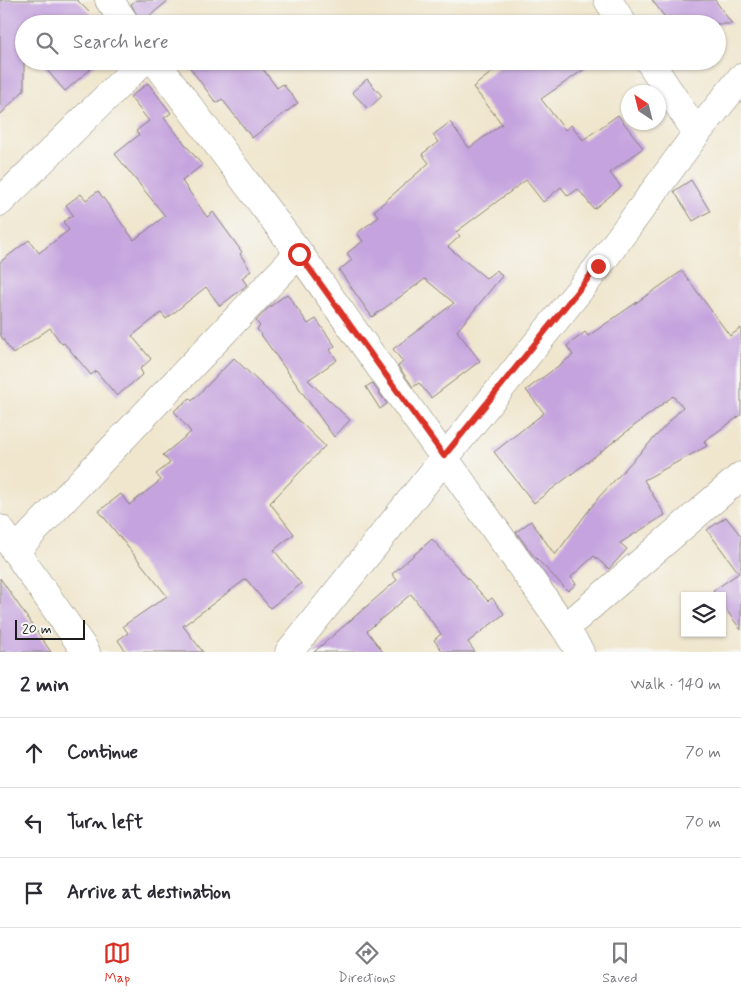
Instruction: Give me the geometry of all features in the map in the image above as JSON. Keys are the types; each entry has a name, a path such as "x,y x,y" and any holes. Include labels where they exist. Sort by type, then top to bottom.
{"street":[{"path":"109,0 120,15"},
{"path":"608,0 618,15"},
{"path":"0,202 135,70"},
{"path":"162,70 299,254 444,456 580,652"},
{"path":"655,70 697,133"},
{"path":"289,652 598,266 697,133 741,78"},
{"path":"15,550 299,254"},
{"path":"565,628 741,476"},
{"path":"0,529 86,652"}],"building":[{"path":"0,0 77,0 92,15 15,15 15,70 24,70 24,90 0,115"},
{"path":"136,0 169,0 151,15 137,15 131,4"},
{"path":"652,0 715,0 726,15 663,15"},
{"path":"726,16 732,24 726,24"},
{"path":"47,70 90,70 65,91"},
{"path":"192,70 264,70 277,88 283,84 298,103 252,138 222,99 216,103"},
{"path":"495,70 583,70 541,99 565,130 571,125 583,140 618,115 621,119 621,130 629,130 643,148 610,173 621,187 594,209 578,189 568,196 561,187 543,202 526,180 456,232 460,236 448,247 486,278 497,270 502,276 457,331 480,361 431,398 419,383 413,387 398,366 403,362 393,349 454,303 425,279 372,317 339,270 352,260 347,253 363,241 357,233 379,217 374,211 429,163 422,154 438,142 433,135 450,122 469,148 502,124 473,87"},
{"path":"367,79 382,96 368,109 352,92"},
{"path":"148,83 171,113 164,118 202,165 182,181 207,217 213,212 242,252 240,254 251,271 242,278 247,285 220,306 206,287 166,319 161,313 132,336 151,359 140,369 143,374 117,396 96,371 91,375 50,328 13,354 0,335 0,262 29,240 39,253 69,230 63,222 73,215 66,205 81,194 86,200 98,191 134,240 165,216 115,154 139,135 136,131 149,121 130,97"},
{"path":"691,180 710,211 693,221 674,191"},
{"path":"682,271 730,336 741,328 741,415 704,441 707,446 644,480 665,515 620,543 627,549 609,569 594,556 571,577 576,584 568,591 533,555 516,532 531,521 555,555 599,497 683,407 673,396 534,503 494,452 544,413 526,390 573,355 567,346 585,332 588,336"},
{"path":"287,294 308,324 316,319 335,346 330,350 337,360 308,380 350,420 334,437 257,329 260,326 256,321 268,308"},
{"path":"234,358 325,446 270,503 294,534 274,550 301,584 270,608 246,579 183,626 203,652 126,652 118,640 128,633 123,626 167,596 99,511 121,494 129,505 161,480 156,474 170,463 163,455 191,432 174,411 190,398 192,401"},
{"path":"372,383 387,404 380,409 366,387"},
{"path":"726,517 741,536 741,630 726,609 726,592 713,591 739,573 707,530"},
{"path":"432,539 488,601 492,598 504,614 468,642 475,652 443,652 434,640 441,634 411,594 367,631 383,652 314,652 397,580 392,574"},
{"path":"0,578 51,652 0,652"}],"route":[{"path":"299,254 444,456 598,266"}]}
